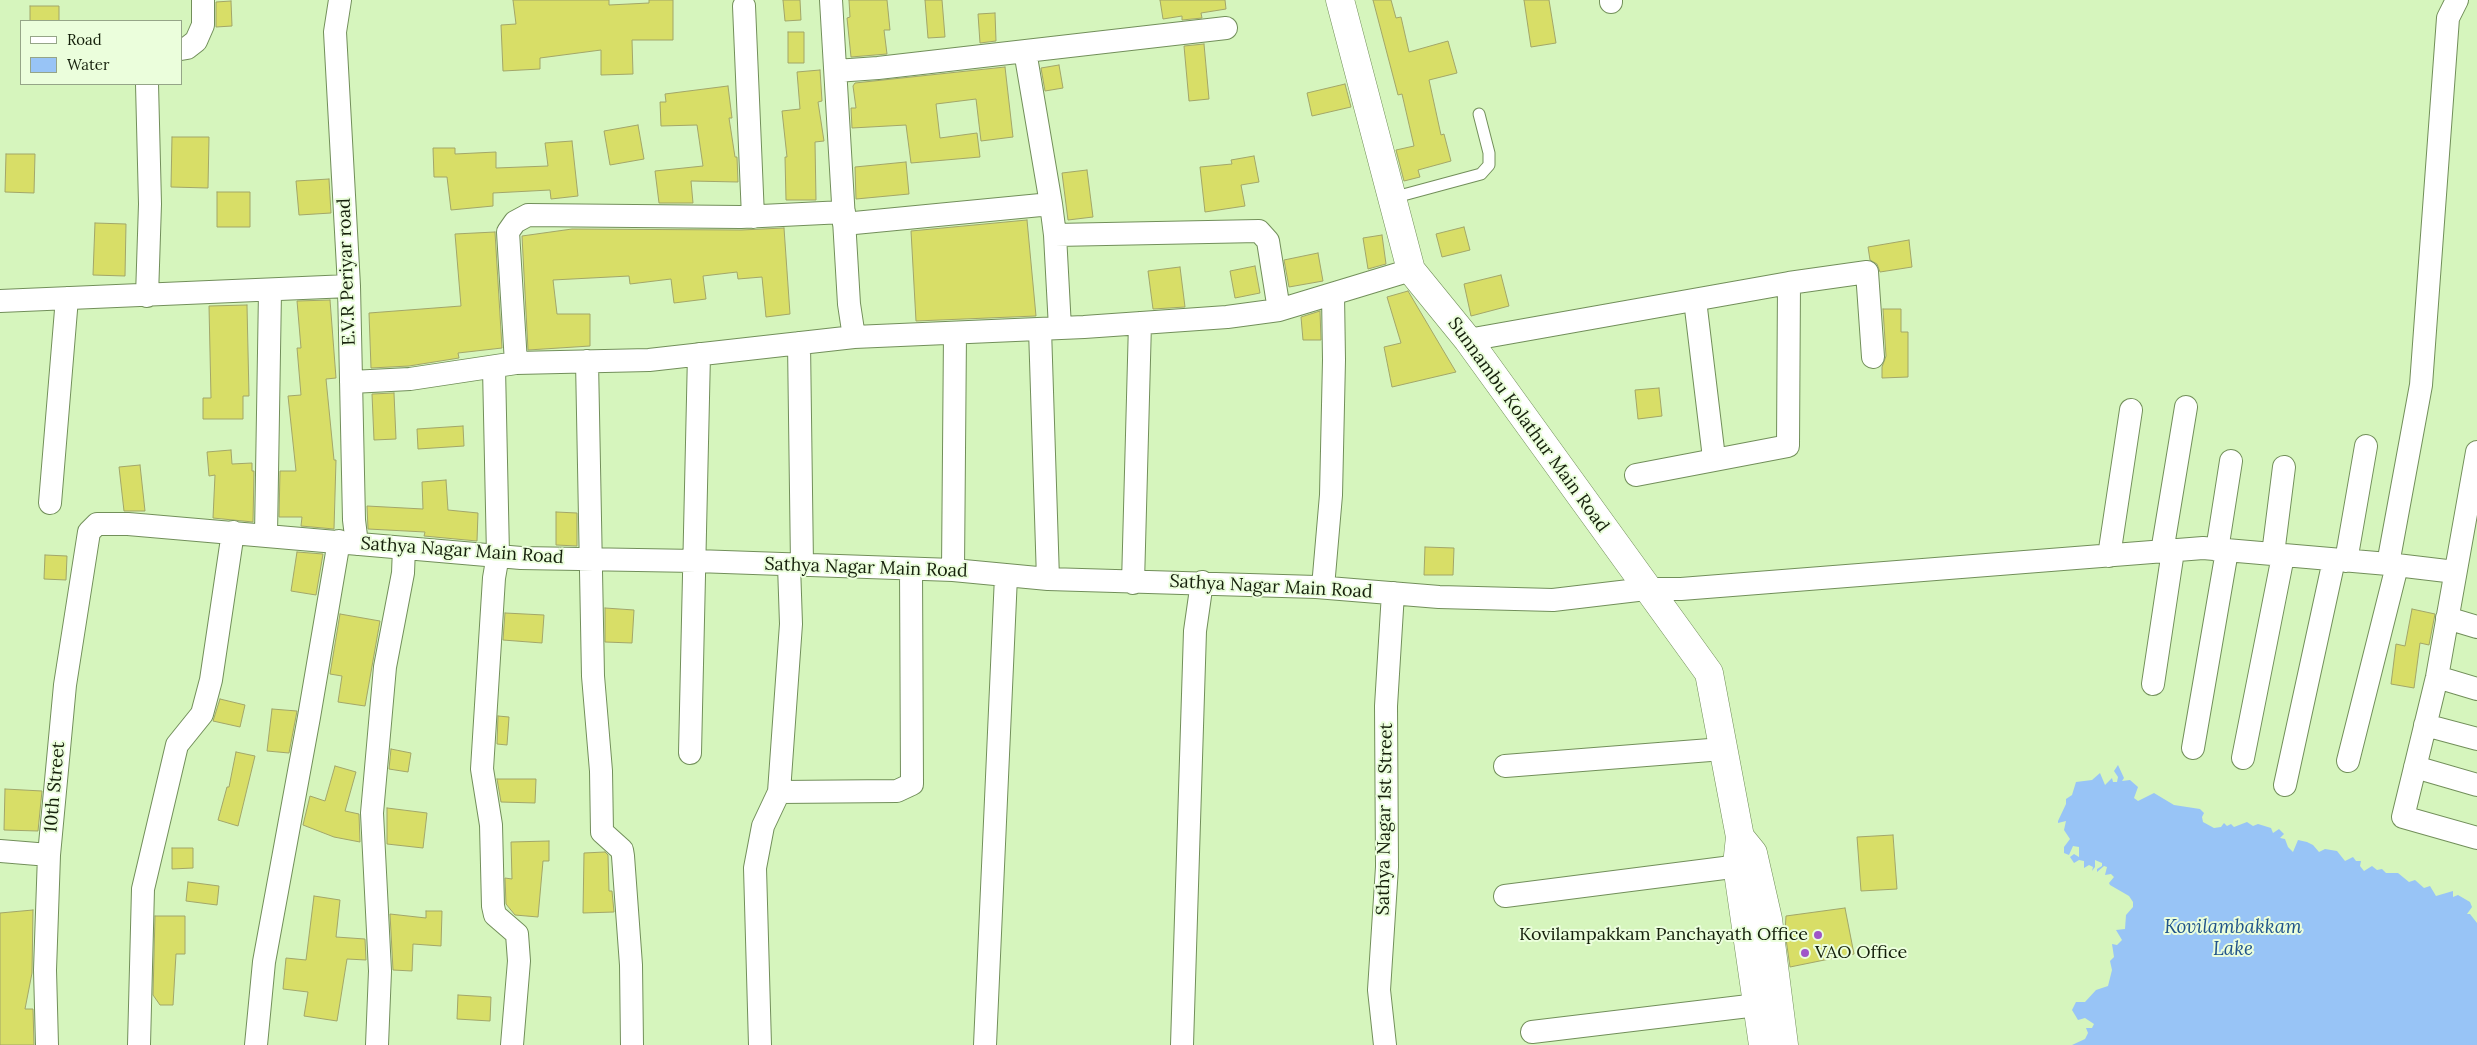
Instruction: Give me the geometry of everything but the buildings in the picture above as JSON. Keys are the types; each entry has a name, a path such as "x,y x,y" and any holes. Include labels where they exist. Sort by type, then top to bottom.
{"street":[{"path":"182,49 187,48 196,41 203,25 202,0"},
{"name":"E.V.R Periyar road","path":"256,1045 264,962 309,716 354,520 349,286 335,32 340,0"},
{"path":"831,0 844,218 854,337"},
{"name":"Sunnambu Kolathur Main Road","path":"1340,0 1411,270 1468,340 1708,673 1740,837 1737,865 1763,1045"},
{"path":"2348,761 2392,565 2421,385 2448,18 2457,0"},
{"path":"744,6 753,217"},
{"path":"836,70 878,68 1226,28"},
{"path":"1025,51 1056,235 1050,328 1048,579"},
{"path":"147,85 150,204 147,296"},
{"path":"516,363 508,232 515,222 528,215 844,218 1051,204"},
{"path":"1056,235 1259,231 1268,241 1280,310"},
{"path":"351,382 410,379 494,368 516,363 649,360 854,337 1050,328 1227,317 1280,310 1411,270"},
{"path":"1468,340 1788,283 1867,272 1874,357"},
{"path":"1636,474 1714,458 1788,446 1788,283"},
{"path":"0,301 270,291 349,286"},
{"path":"266,535 270,291"},
{"path":"1323,587 1331,495 1334,369 1333,294"},
{"path":"50,503 66,298"},
{"path":"1695,300 1714,458"},
{"path":"1133,583 1140,323"},
{"path":"953,570 955,332"},
{"path":"760,1045 755,868 763,826 779,792 796,565 799,343"},
{"path":"690,753 696,561 699,354"},
{"path":"587,361 593,676 601,771 602,832 618,845 623,856 631,965 632,1045"},
{"path":"494,368 498,555 494,578 482,769 491,826 493,906 495,915 517,934 519,961 512,1045"},
{"path":"2153,684 2167,552 2186,407"},
{"path":"2109,556 2131,410"},
{"path":"2285,785 2366,446"},
{"path":"2477,452 2472,507 2456,572 2437,678 2404,816 2477,838"},
{"path":"2193,748 2222,550 2231,461"},
{"path":"2243,758 2278,555 2284,467"},
{"name":"Sathya Nagar Main Road","path":"89,532 97,524 128,524 498,555 592,560 696,561 953,570 1048,579 1133,583 1202,582 1323,587 1439,597 1554,600 1646,589 1680,589 2109,556 2222,550 2456,572"},
{"name":"10th Street","path":"47,1045 46,970 49,855 65,685 89,532"},
{"path":"139,1045 144,889 177,745 202,714 211,680 233,532"},
{"path":"376,1045 380,972 372,812 385,666 403,574 404,548"},
{"path":"779,792 897,791 912,784 911,569"},
{"path":"985,1045 1006,576"},
{"path":"1182,1045 1195,631 1202,582"},
{"name":"Sathya Nagar 1st Street","path":"1385,1045 1379,990 1387,867 1386,706 1392,593"},
{"path":"2447,618 2477,627"},
{"path":"2437,678 2477,689"},
{"path":"2425,725 2477,739"},
{"path":"1506,766 1723,750"},
{"path":"2415,767 2477,785"},
{"name":"Sunnambu Kolathur Main Road","path":"1740,837 1754,853 1768,919 1784,1045"},
{"path":"0,851 49,855"},
{"path":"1505,896 1737,865"},
{"path":"1532,1032 1757,1005"}],"lane":[{"path":"1392,198 1481,174 1488,165 1489,153 1478,114"}],"water":[{"name":"Kovilambakkam Lake","path":"2118,765 2124,778 2122,781 2130,780 2138,787 2134,798 2138,801 2154,793 2174,805 2200,809 2204,813 2202,817 2203,822 2214,828 2221,827 2224,823 2227,826 2231,824 2234,827 2247,822 2253,826 2258,824 2271,828 2273,833 2279,829 2284,834 2280,838 2285,839 2288,847 2293,852 2298,840 2307,842 2313,845 2319,852 2325,849 2337,851 2345,861 2353,857 2356,861 2361,861 2360,866 2364,871 2372,866 2377,870 2382,869 2386,873 2398,873 2409,882 2415,880 2424,888 2430,886 2436,896 2453,891 2453,897 2458,895 2470,902 2472,907 2467,914 2470,914 2477,923 2477,1045 2072,1045 2085,1039 2088,1033 2086,1028 2092,1028 2094,1024 2085,1018 2078,1020 2072,1010 2076,1002 2085,1002 2096,990 2108,986 2112,970 2110,961 2114,957 2112,944 2117,945 2122,940 2116,930 2125,929 2126,915 2133,907 2133,902 2129,896 2110,885 2109,883 2114,877 2111,874 2105,875 2107,867 2104,866 2097,872 2102,863 2095,860 2095,867 2092,871 2093,867 2089,865 2084,868 2084,861 2079,860 2074,863 2070,857 2074,854 2079,857 2079,847 2073,846 2069,855 2064,853 2064,847 2070,839 2064,830 2066,821 2058,823 2058,821 2066,804 2066,799 2072,795 2076,782 2092,780 2100,773 2105,785 2112,778 2113,782 2117,782 2118,777 2114,771"}],"place":[{"name":"Kovilampakkam Panchayath Office","path":"1818,935"},
{"name":"VAO Office","path":"1805,953"}]}
